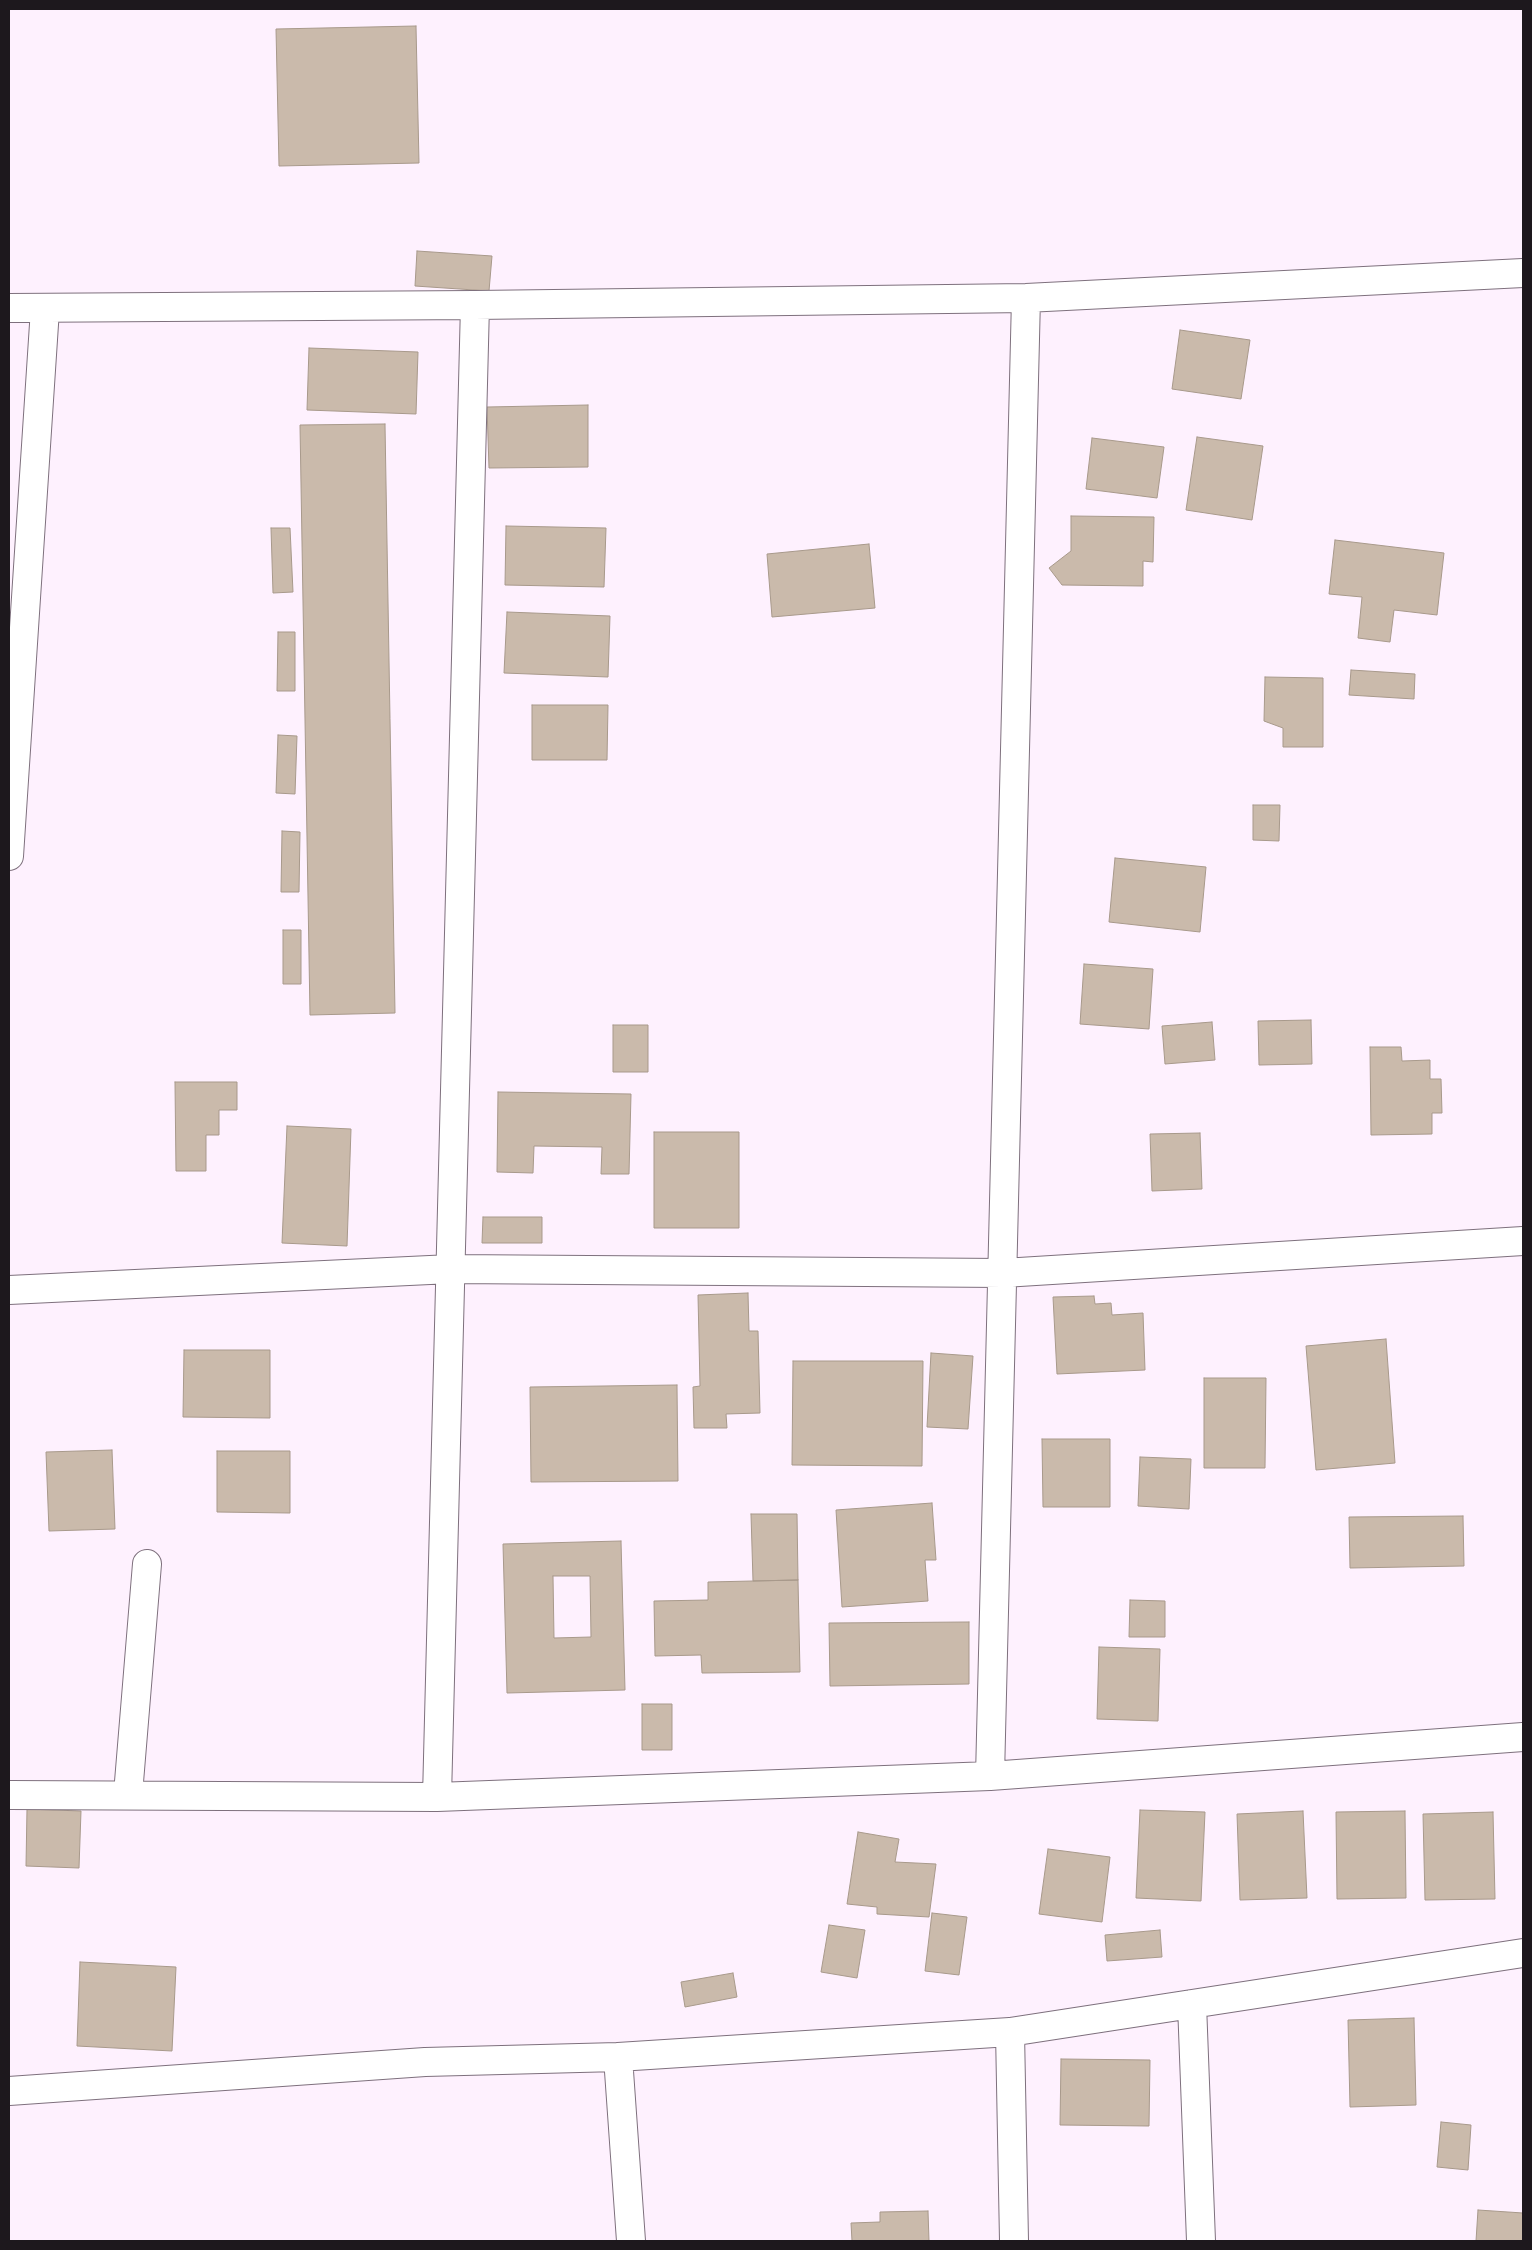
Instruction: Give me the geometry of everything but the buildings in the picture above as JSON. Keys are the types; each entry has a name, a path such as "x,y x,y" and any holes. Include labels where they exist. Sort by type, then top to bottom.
{"street":[{"path":"9,308 475,305 1026,298 1523,273"},
{"path":"990,1776 1026,298"},
{"path":"437,1797 475,305"},
{"path":"9,856 45,309"},
{"path":"9,1290 451,1269 1003,1273 1523,1241"},
{"path":"128,1794 147,1564"},
{"path":"9,1795 128,1794 437,1797 990,1776 1523,1737"},
{"path":"9,2091 425,2062 618,2057 1010,2032 1523,1953"},
{"path":"1192,2004 1201,2241"},
{"path":"1010,2032 1014,2241"},
{"path":"618,2057 631,2241"}]}
